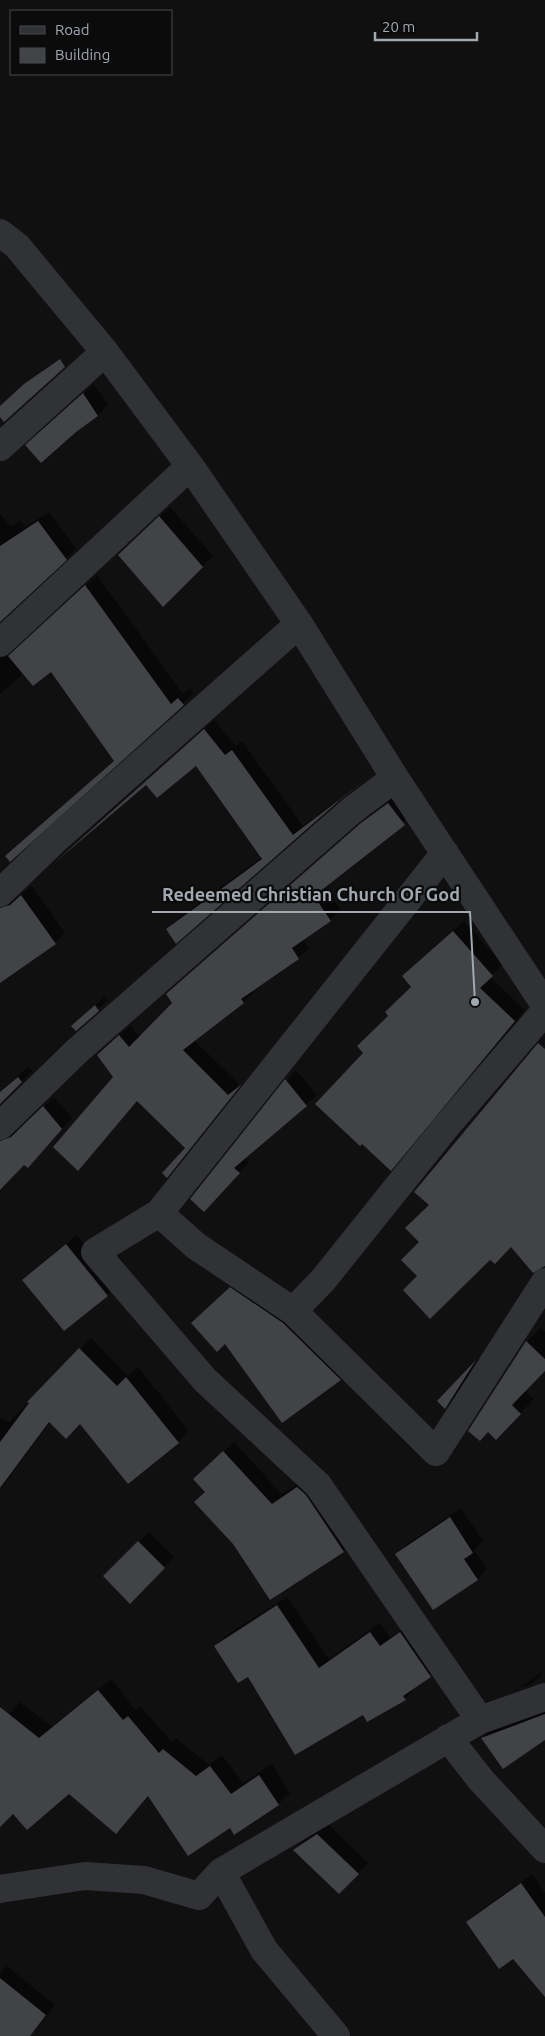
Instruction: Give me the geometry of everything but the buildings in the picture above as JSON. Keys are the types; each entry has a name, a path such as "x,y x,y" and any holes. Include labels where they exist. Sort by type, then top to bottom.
{"street":[{"path":"0,233 17,246 105,352 190,466 298,624 395,778 545,1005"},
{"path":"0,447 105,352"},
{"path":"0,642 190,466"},
{"path":"0,893 56,839 298,624"},
{"path":"0,1126 32,1093 99,1031 351,811 395,778"},
{"path":"446,853 159,1213 95,1252 205,1380 318,1485 480,1720"},
{"path":"293,1311 323,1280 444,1129 545,1011"},
{"path":"159,1213 196,1246 293,1311 436,1452 545,1282"},
{"path":"0,1889 85,1876 144,1880 199,1896 220,1872 448,1738 480,1720 545,1697"},
{"path":"448,1738 481,1780 545,1849"},
{"path":"220,1872 264,1950 336,2036"}],"place":[{"name":"Redeemed Christian Church Of God","path":"475,1002"}]}
